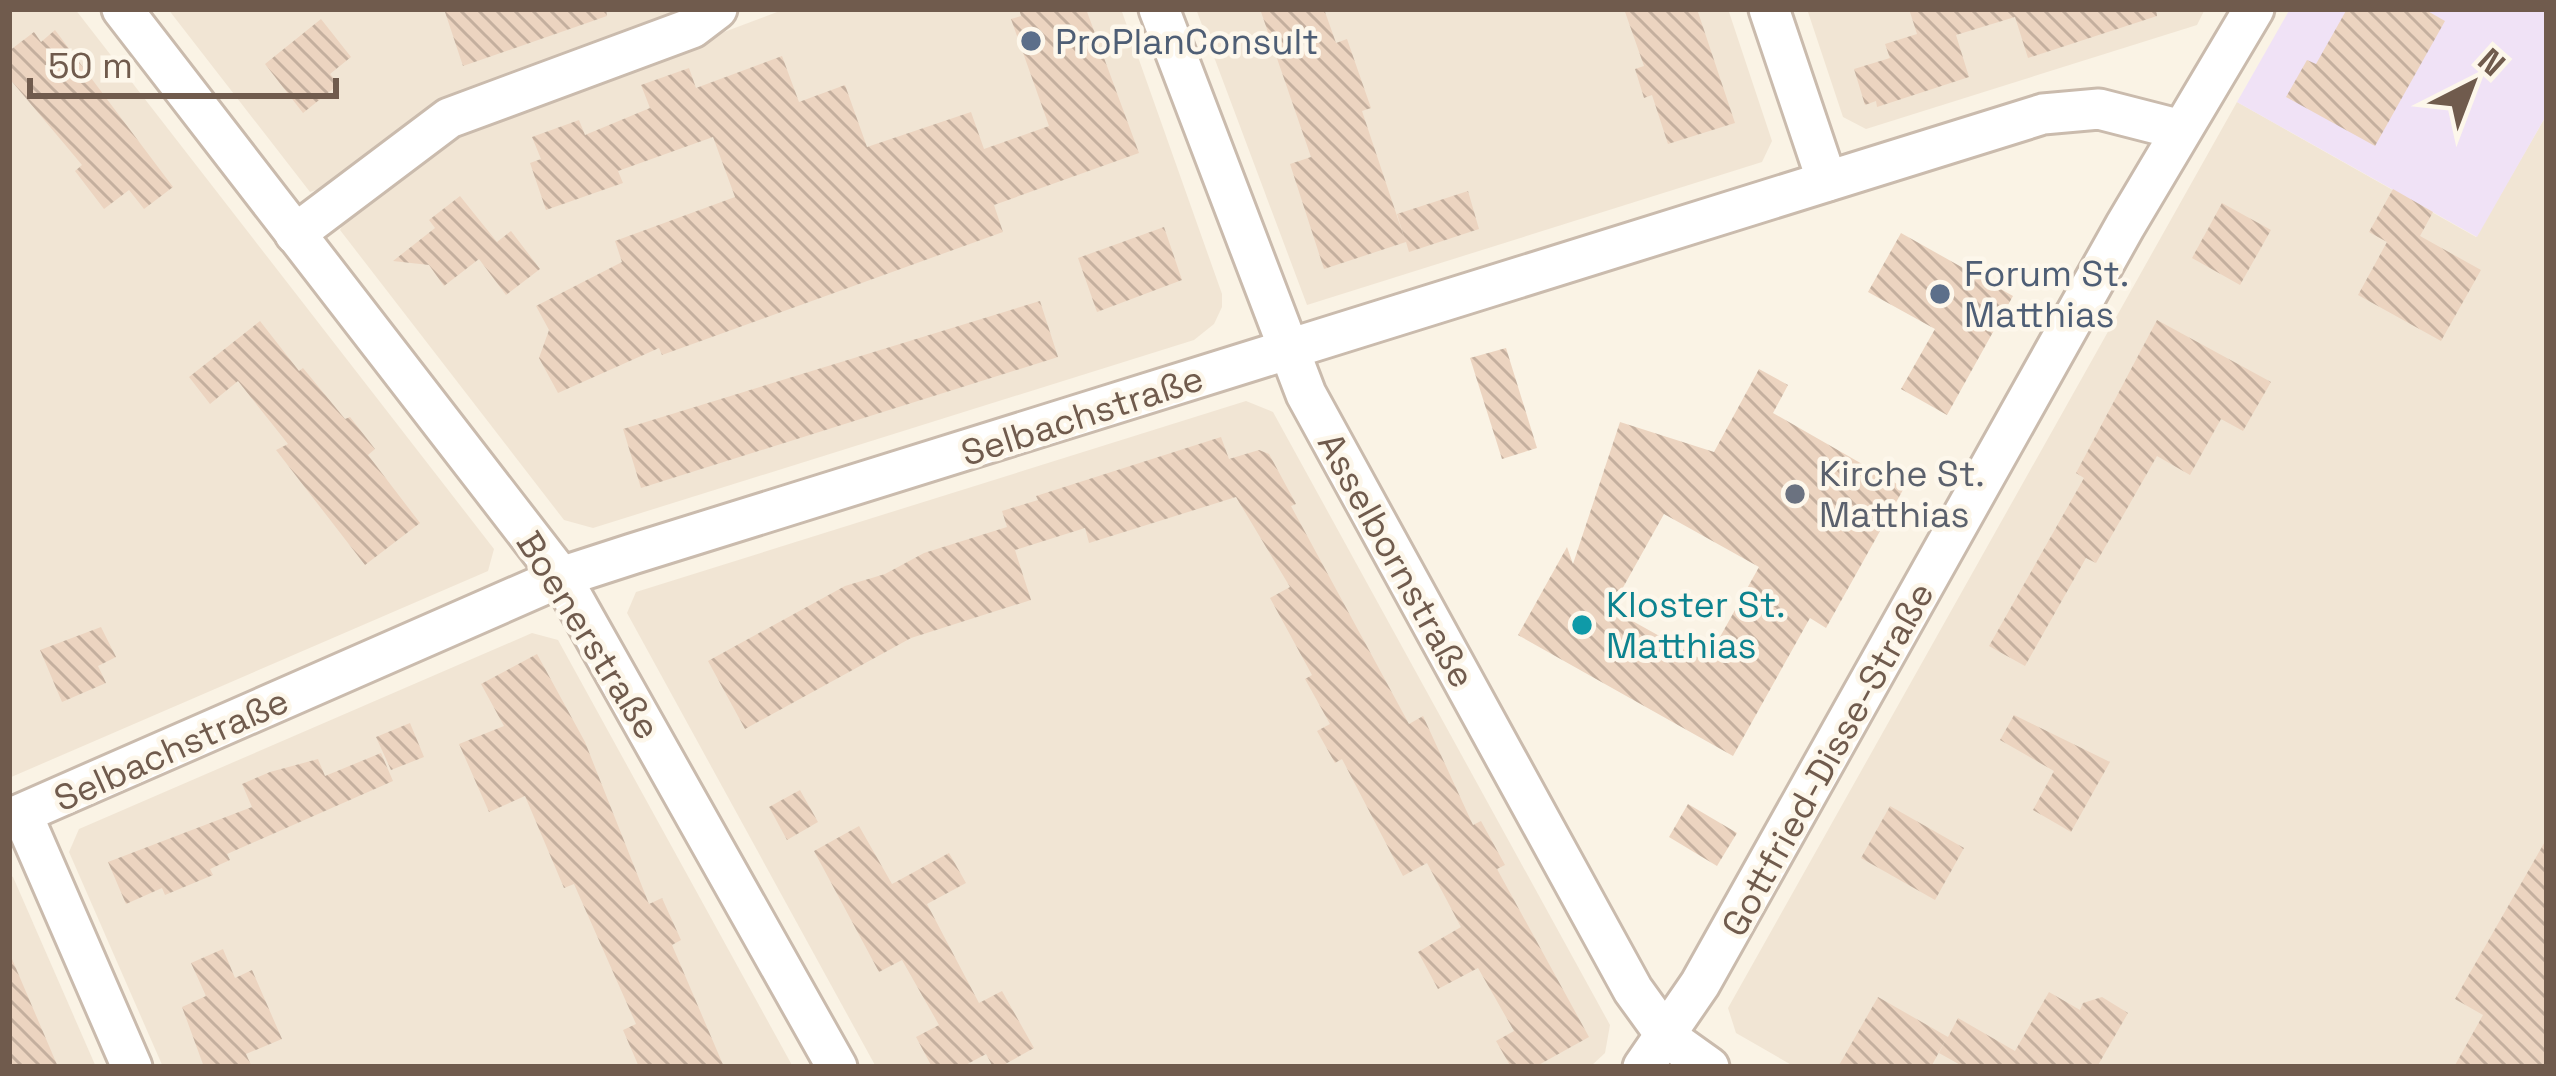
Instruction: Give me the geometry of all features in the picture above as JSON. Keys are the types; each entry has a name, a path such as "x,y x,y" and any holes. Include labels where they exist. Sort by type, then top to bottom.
{"street":[{"name":"Boenerstraße","path":"122,9 562,577 837,1067"},
{"path":"295,234 449,118 692,28 717,9"},
{"name":"Asselbornstraße","path":"1160,9 1286,350 1611,949 1655,1052 1709,1067"},
{"path":"1769,9 1827,181"},
{"name":"Gottfried-Disse-Straße","path":"1655,1052 2254,9"},
{"name":"Selbachstraße","path":"16,816 562,577 1827,181 2074,109 2128,113 2181,130"},
{"path":"16,816 132,1067"}],"shaded area":[{"path":"9,9 75,9 494,549 488,571 9,778"},
{"path":"168,9 690,9 434,104 331,185 310,192"},
{"path":"785,9 1121,9 1222,294 1222,307 1214,324 1194,340 593,528 564,520 340,230 453,134"},
{"path":"1196,9 1728,9 1772,141 1762,162 1307,305"},
{"path":"1807,9 2205,9 2197,25 1866,129 1843,117"},
{"path":"2290,9 2547,9 2547,114 2477,237 2237,102"},
{"path":"2237,102 2476,237 2547,114 2547,1067 1795,1067 1736,1033 1728,1008"},
{"path":"1246,401 1273,412 1610,1025 1605,1053 1590,1067 876,1067 627,613 636,592"},
{"path":"532,633 558,640 793,1067 163,1067 69,852 79,829"},
{"path":"9,875 13,877 96,1067 9,1067"}],"building":[{"path":"444,9 606,9 607,16 463,66"},
{"path":"1019,9 1086,9 1139,153 994,205 1003,232 662,355 659,348 558,393 539,358 549,330 536,306 622,262 615,241 735,197 713,137 618,171 623,183 546,210 530,163 541,159 532,137 579,120 585,135 650,108 641,85 689,68 696,88 782,56 799,102 845,85 867,147 971,112 984,149 1049,126 1011,19 1021,16"},
{"path":"1260,9 1324,9 1336,43 1347,39 1371,108 1362,111 1405,240 1397,214 1468,191 1479,229 1409,252 1406,242 1324,269 1290,164 1311,157"},
{"path":"1624,9 1697,9 1735,123 1668,144 1652,95 1644,98 1635,69 1644,66"},
{"path":"1909,9 2156,9 2157,16 2028,58 2015,17 1956,35 1969,77 1877,107 1876,101 1865,105 1854,69 1890,58 1885,44 1917,34"},
{"path":"2347,9 2424,9 2445,21 2375,146 2286,97 2307,60 2316,64"},
{"path":"321,19 351,57 330,74 339,84 303,113 265,64"},
{"path":"55,30 173,187 144,209 129,190 104,209 75,171 82,165 9,78 9,51 34,32 41,42"},
{"path":"2393,189 2433,212 2420,236 2481,270 2441,341 2358,295 2387,242 2369,232"},
{"path":"460,196 497,242 511,231 540,269 506,295 479,259 444,286 429,265 393,261 435,228 429,220"},
{"path":"2222,203 2271,230 2240,285 2192,258"},
{"path":"1164,227 1182,280 1097,312 1078,258"},
{"name":"Forum St. Matthias","path":"1901,233 2013,296 1947,415 1901,389 1935,329 1868,292"},
{"path":"1040,301 1058,357 641,488 623,429"},
{"path":"2157,320 2271,382 2243,431 2221,419 2190,475 2157,456 2096,563 2086,558 2025,666 1989,646 2084,478 2076,473"},
{"path":"260,321 299,371 303,368 345,419 350,417 375,449 368,455 420,523 365,565 276,450 288,444 238,381 210,404 189,377"},
{"path":"1506,348 1537,448 1502,459 1470,358"},
{"path":"1759,369 1788,385 1773,413 1904,488 1826,628 1810,618 1733,756 1518,635 1567,547 1573,564 1620,422 1714,452","holes":["1664,514 1759,567 1706,662 1611,609"]},
{"path":"1221,437 1229,459 1259,450 1269,454 1296,504 1291,506 1409,724 1423,716 1473,825 1481,821 1505,865 1497,869 1589,1037 1535,1067 1511,1067 1496,1041 1514,1031 1478,968 1438,989 1418,952 1461,927 1427,863 1403,876 1342,759 1335,763 1317,731 1330,724 1305,679 1312,675 1270,598 1290,587 1236,497 1089,543 1085,528 1015,550 1031,600 911,638 745,729 708,661 845,586 885,574 924,553 1007,527 1002,511 1038,500 1036,496"},
{"path":"101,627 116,657 98,666 106,683 62,702 40,650"},
{"path":"537,654 585,742 649,904 662,898 681,940 672,945 724,1067 639,1067 623,1030 636,1024 574,884 564,888 525,796 489,812 459,744 504,726 481,684"},
{"path":"2014,715 2110,762 2071,832 2033,810 2054,771 2000,740"},
{"path":"410,723 424,757 391,770 376,737"},
{"path":"381,753 393,781 227,854 230,860 210,869 213,875 165,895 162,888 126,904 108,862 252,807 242,784 270,772 318,759 325,776"},
{"path":"800,790 818,822 787,840 769,807"},
{"path":"1688,804 1737,833 1717,866 1669,837"},
{"path":"1890,806 1964,848 1935,900 1861,858"},
{"path":"859,826 892,884 949,853 966,883 927,904 979,1003 1002,991 1034,1048 1000,1067 993,1067 986,1054 962,1067 932,1067 916,1037 939,1025 902,960 879,972 814,851"},
{"path":"2547,838 2547,1067 2454,1067 2483,1015 2455,999"},
{"path":"223,949 235,978 252,970 282,1039 246,1054 252,1067 204,1067 182,1007 206,996 191,963"},
{"path":"9,952 58,1067 9,1067"},
{"path":"2049,992 2080,1010 2083,1003 2102,997 2128,1013 2097,1067 1964,1067 1939,1053 1946,1039 1931,1067 1838,1067 1878,997 1948,1037 1958,1018 2015,1051"}],"place":[{"name":"ProPlanConsult","path":"1031,41"},
{"name":"Forum St. Matthias","path":"1940,294"},
{"name":"Kirche St. Matthias","path":"1795,494"},
{"name":"Kloster St. Matthias","path":"1582,625"}]}
